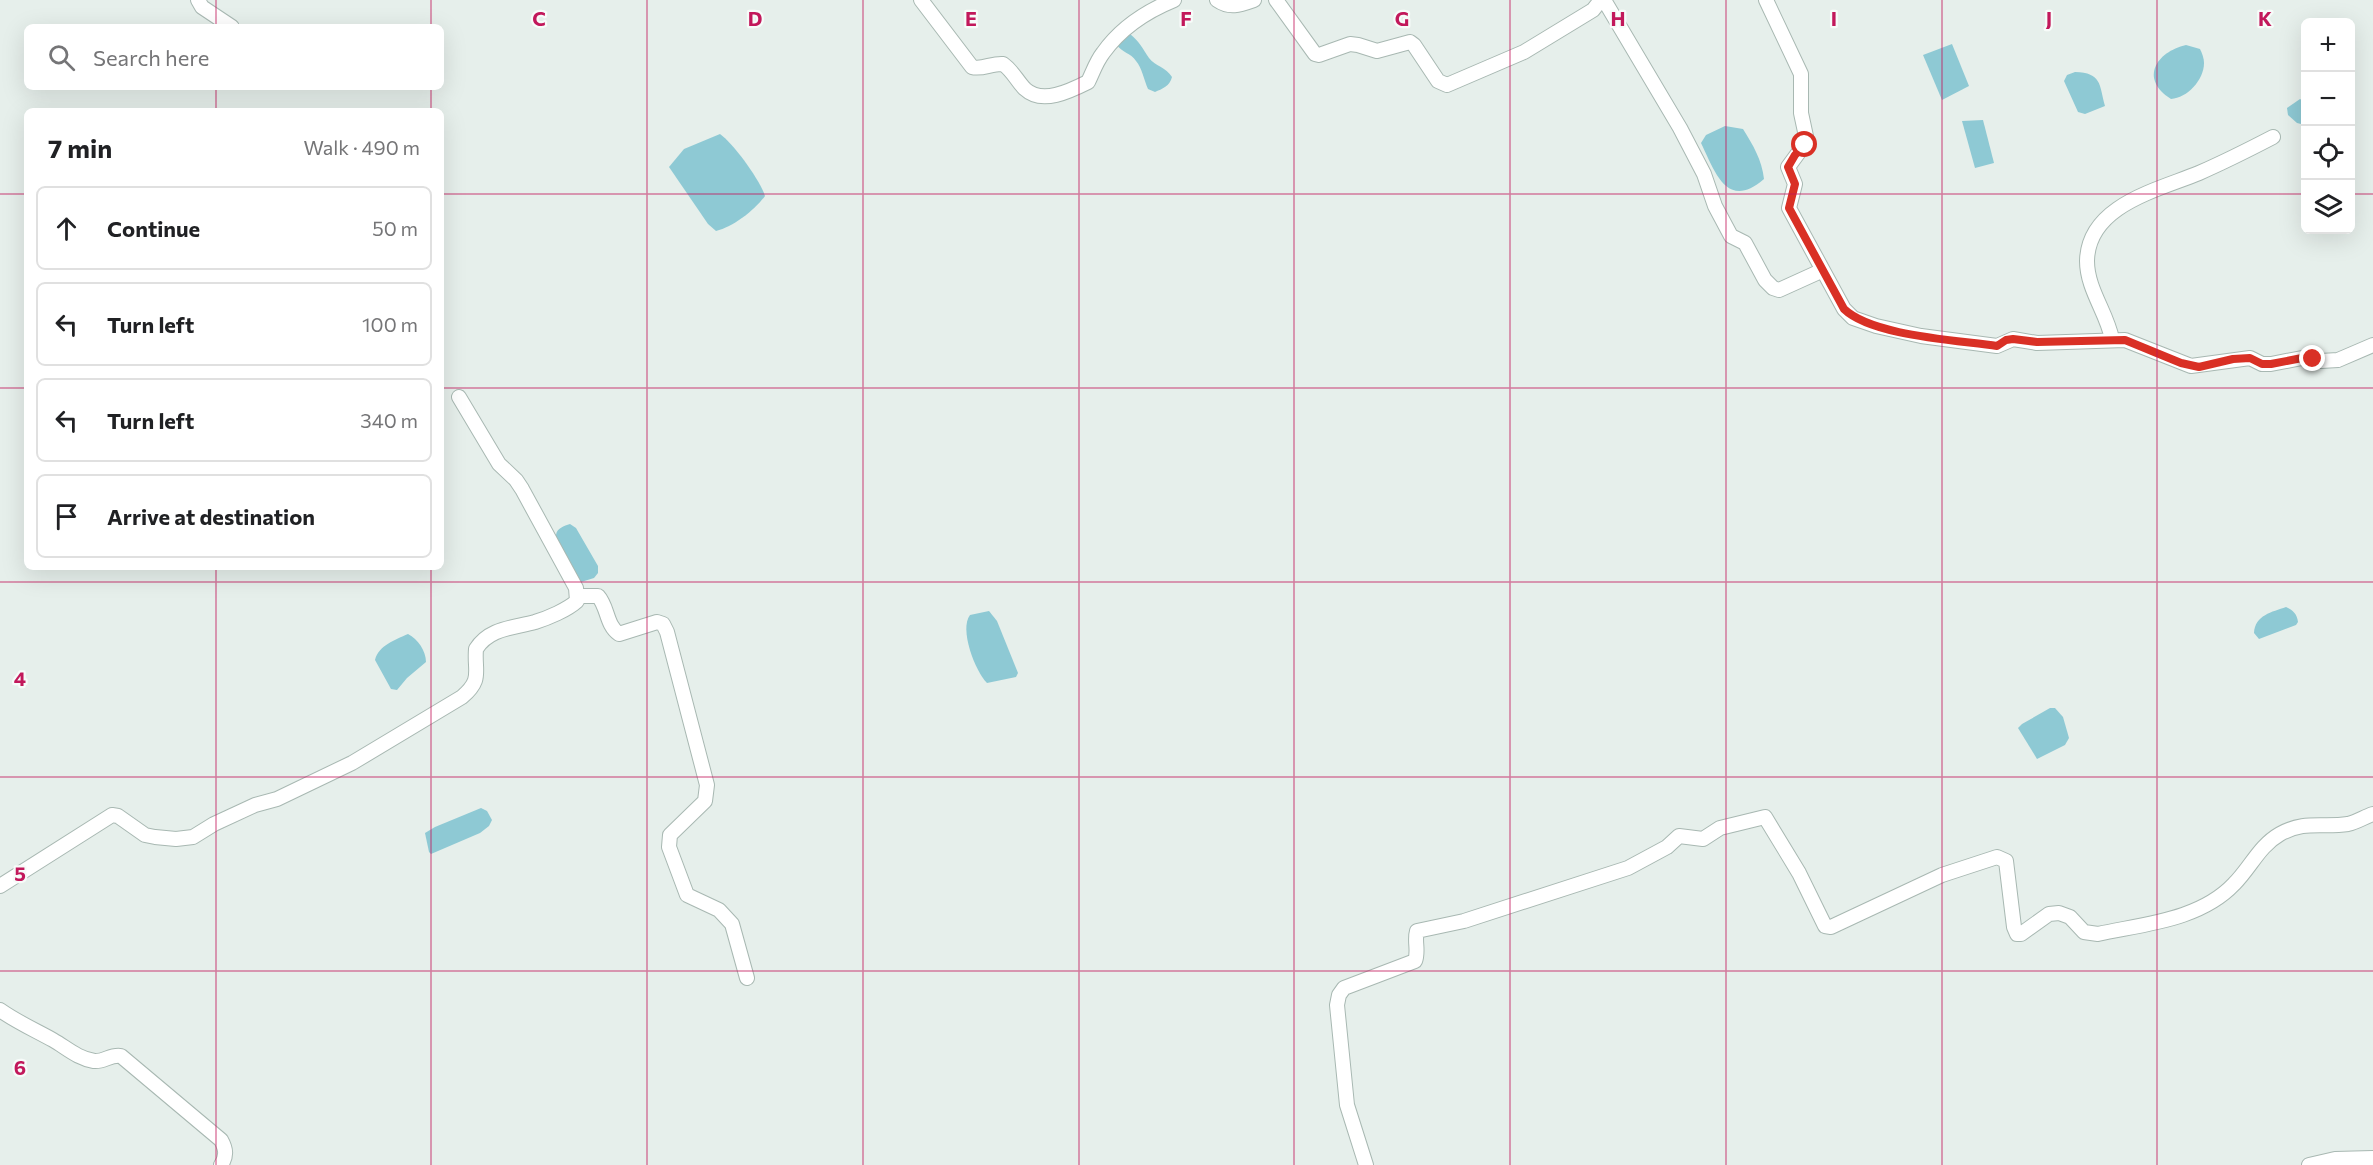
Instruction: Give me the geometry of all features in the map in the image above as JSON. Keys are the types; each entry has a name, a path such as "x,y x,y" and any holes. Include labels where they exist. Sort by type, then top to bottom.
{"street":[{"path":"198,0 202,8 227,24"},
{"path":"921,0 972,67 978,69 991,64 1003,64 1026,89 1040,97 1050,97 1088,82 1093,68 1114,40 1151,9 1174,0"},
{"path":"1217,0 1225,5 1235,6 1254,0"},
{"path":"1276,0 1315,54 1319,55 1350,44 1377,51 1410,42 1438,81 1447,85 1524,52 1593,10 1602,0 1680,128 1704,174 1731,236 1745,243 1765,280 1773,288 1779,290 1821,271"},
{"path":"1766,0 1801,74 1801,113 1807,141 1788,167 1795,184 1789,208 1821,271 1844,309 1853,318 1876,326 1921,336 1997,346 2006,340 2013,339 2037,342 2125,340 2181,363 2199,367 2250,358 2262,364 2302,358 2321,361 2338,360 2373,345"},
{"path":"2112,339 2107,319 2096,298 2088,267 2087,260 2096,231 2118,208 2141,195 2209,169 2273,137"},
{"path":"0,886 108,817 118,816 145,835 176,839 192,837 255,805 277,800 352,763 469,691 478,675 476,649 484,638 503,630 537,621 577,601 578,596 562,562 522,489 499,464 459,397"},
{"path":"578,596 598,596 602,600 612,627 619,634 657,622 663,624 667,632 707,785 705,801 670,835 669,847 687,895 719,910 732,924 747,978"},
{"path":"1366,1165 1347,1106 1337,1005 1339,995 1344,988 1415,961 1417,956 1415,938 1418,931 1464,921 1628,868 1667,847 1679,836 1703,839 1720,828 1765,817 1799,873 1825,926 1831,927 1942,875 1997,857 2006,861 2014,927 2017,934 2021,934 2049,914 2059,913 2070,917 2084,932 2098,934 2191,912 2229,889 2253,862 2262,847 2281,833 2308,824 2356,822 2373,813"},
{"path":"0,1010 55,1041 78,1057 99,1061 115,1055 121,1056 221,1140 225,1147 225,1154 221,1165"},
{"path":"2309,1165 2335,1159 2373,1158"}],"water":[{"path":"1130,34 1151,61 1172,77 1165,87 1155,92 1148,89 1138,64 1117,45 1123,37"},
{"path":"1952,44 1969,86 1942,100 1923,55"},
{"path":"2186,45 2200,49 2204,59 2203,69 2194,87 2183,95 2171,99 2161,91 2156,83 2155,67 2166,54"},
{"path":"2075,72 2095,77 2105,106 2085,114 2078,112 2064,81 2067,75"},
{"path":"2301,100 2301,124 2288,115 2287,108"},
{"path":"1983,120 1994,163 1975,168 1962,121"},
{"path":"1725,126 1743,129 1756,153 1764,179 1751,188 1741,191 1731,189 1724,184 1717,176 1701,143 1706,135"},
{"path":"720,134 746,162 765,196 743,217 716,231 708,224 669,167 684,149"},
{"path":"570,524 576,528 598,566 598,573 594,578 581,582 569,567 558,546 556,535 558,531"},
{"path":"2286,607 2296,615 2298,622 2296,625 2259,639 2254,633 2257,622 2265,615"},
{"path":"989,611 997,621 1018,673 1016,677 987,683 973,660 966,630 970,615"},
{"path":"408,634 421,646 426,662 397,690 391,689 375,660 380,650"},
{"path":"2050,708 2055,708 2063,717 2069,738 2065,745 2037,759 2018,728"},
{"path":"481,808 487,811 492,820 489,826 480,833 431,854 429,852 425,833"}],"route":[{"path":"1805,145 1788,167 1795,184 1789,208 1791,215 1844,309 1853,318 1863,323 1921,336 1997,346 2006,340 2013,339 2037,342 2125,340 2181,363 2199,367 2233,359 2250,358 2262,364 2302,358 2313,359"}]}
